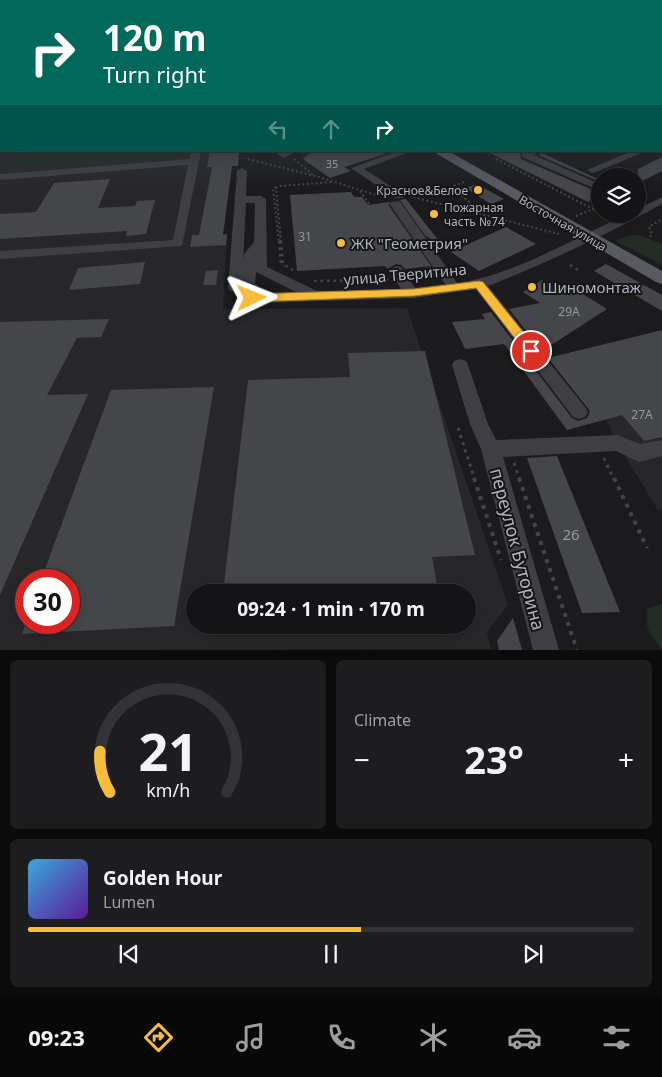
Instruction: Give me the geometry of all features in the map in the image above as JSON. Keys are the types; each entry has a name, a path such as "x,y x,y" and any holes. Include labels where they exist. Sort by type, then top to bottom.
{"main road":[{"name":"Восточная улица","path":"440,152 662,278"}],"street":[{"path":"405,152 356,168 398,200 454,288"},
{"path":"535,152 525,156 591,184"},
{"path":"597,168 639,152"},
{"path":"0,177 195,157 178,243 0,255"},
{"path":"242,168 235,288 250,293 250,254 260,243"},
{"path":"240,200 260,199 260,269 315,296"},
{"name":"улица Тверитина","path":"646,204 662,200"},
{"name":"улица Тверитина","path":"250,293 315,296 411,293 479,284 523,268 587,237 623,223"},
{"path":"400,277 411,293"},
{"path":"479,284 579,412"},
{"name":"переулок Буторина","path":"460,365 479,424 500,448 546,650"},
{"path":"500,448 617,442 639,453 662,448"}],"path":[{"path":"242,168 244,152"},
{"path":"286,152 311,171 314,176"},
{"path":"482,152 591,207"},
{"path":"243,158 314,176 384,197 469,210 565,236"},
{"path":"302,277 281,264 274,188 279,185 330,182"},
{"path":"464,182 451,187 469,202 469,210"},
{"path":"360,191 386,229 382,230"},
{"path":"308,282 400,277 412,274 361,200 356,200 337,201 332,210 327,212 333,243 382,240 356,200"},
{"path":"573,217 591,209"},
{"path":"649,227 662,219"},
{"path":"645,223 652,234 650,237"},
{"path":"570,265 578,270"},
{"path":"458,428 504,568"},
{"path":"597,443 647,548"},
{"path":"500,448 577,650"}],"shaded area":[{"path":"0,152 239,152 238,166 232,166 223,234 227,234 223,309 407,308 508,605 487,632 491,649 0,650"},
{"path":"20,152 182,152 180,160 6,172"},
{"path":"406,199 436,238 426,240 452,273 432,277 380,203"},
{"path":"632,235 640,235 662,244 662,265 615,241"},
{"path":"662,365 662,509 658,510 617,443 588,382"},
{"path":"662,604 662,649 647,626 647,609"}],"building":[{"path":"210,152 239,152 238,166 232,166 223,235 227,234 226,245 190,247 192,235 199,235 212,167 207,167"},
{"path":"311,152 385,152 385,154 344,167 351,171 330,178 303,159"},
{"path":"488,152 520,152 521,159 591,189 591,201 588,202"},
{"path":"542,153 591,176 591,178 538,155"},
{"path":"662,157 662,171 646,179 646,168 640,168"},
{"path":"110,179 98,208 135,206 137,201 155,200 146,234 126,236 127,231 0,239 0,214 36,212 54,183"},
{"path":"477,184 504,199 491,204 465,188"},
{"name":"ЖК \"Геометрия\"","path":"351,192 354,197 362,197 368,205 390,202 388,205 431,266 405,269 401,265 396,264 387,269 385,266 297,271 290,195"},
{"path":"406,199 439,241 438,243 425,235 400,200"},
{"path":"506,227 536,244 479,271 451,252"},
{"path":"145,262 140,284 69,290 78,268"},
{"path":"606,264 662,295 662,311 594,271"},
{"path":"218,270 216,285 203,285 206,271"},
{"path":"542,280 564,294 573,288 607,309 542,351 509,309 540,303 523,292"},
{"path":"491,312 528,360 521,365 530,363 572,418 578,421 587,418 590,411 548,358 662,330 662,437 644,441 622,415 567,430 504,344 465,349 452,322 485,319 482,314"},
{"path":"109,319 101,337 77,338 47,395 88,394 0,595 0,322"},
{"path":"425,351 475,555 432,557 437,584 224,584 248,380 350,377 348,353"},
{"path":"214,387 174,626 80,631 80,569 45,569 111,390"},
{"path":"557,456 620,612 582,613 527,458"},
{"path":"513,618 522,650 499,650 497,641"}],"place":[{"name":"Красное&Белое","path":"478,190"},
{"name":"Пожарная часть №74","path":"434,214"},
{"name":"ЖК \"Геометрия\"","path":"341,243"},
{"name":"Шиномонтаж","path":"532,287"}],"route":[{"path":"252,298 414,293 479,284 531,351"}]}
